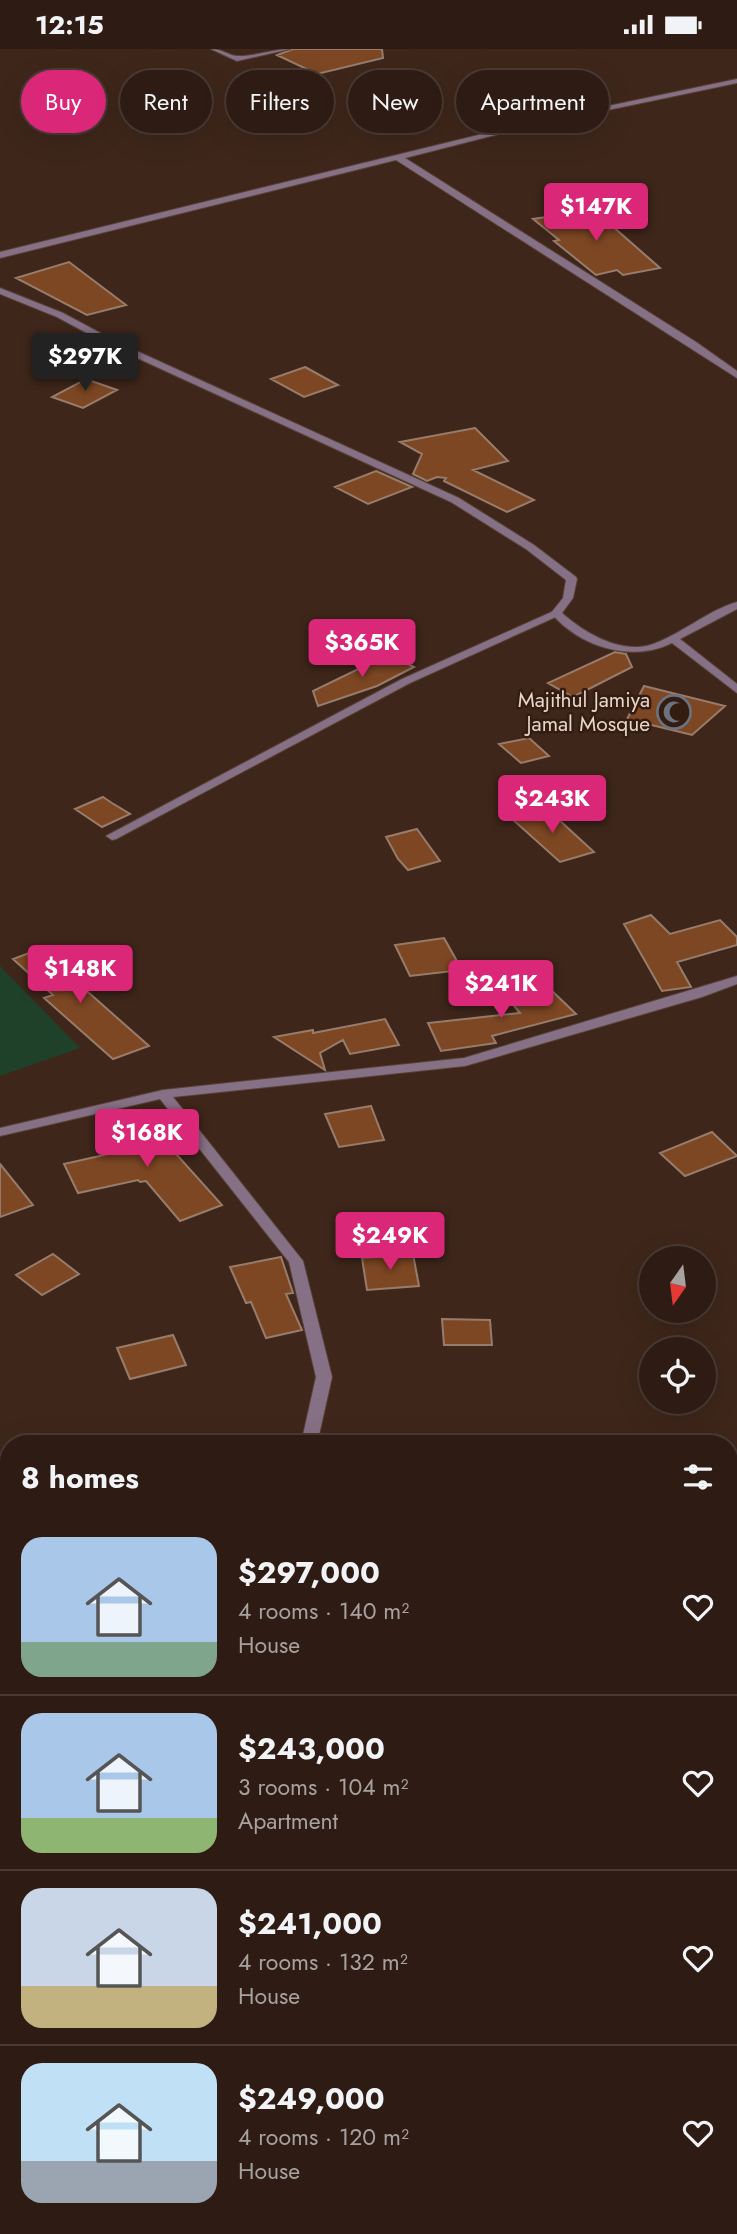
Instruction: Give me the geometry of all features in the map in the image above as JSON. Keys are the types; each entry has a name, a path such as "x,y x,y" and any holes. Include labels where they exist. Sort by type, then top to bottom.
{"street":[{"path":"215,49 237,59 286,49"},
{"path":"0,255 527,125 737,81"},
{"path":"396,156 693,344 737,375"},
{"path":"0,292 60,315 114,344 455,500 530,547 572,579 568,599 556,613 406,681 112,836"},
{"path":"556,613 570,628 611,646 648,649 737,605"},
{"path":"673,638 737,690"},
{"path":"0,1132 163,1094 464,1062 737,980"},
{"path":"163,1094 296,1261 324,1377 311,1435"}],"green space":[{"path":"0,966 80,1048 0,1076"}],"building":[{"path":"293,49 382,49 383,58 334,70 309,70 277,55"},
{"path":"594,210 660,268 623,275 617,270 596,275 554,241 559,240 533,219"},
{"path":"69,262 126,305 87,315 16,278"},
{"path":"305,367 338,385 304,397 271,379"},
{"path":"86,379 117,390 83,408 52,397"},
{"path":"475,428 508,461 473,470 534,500 507,512 444,481 446,478 437,477 427,481 413,474 422,454 400,442"},
{"path":"376,471 412,487 368,504 335,487"},
{"path":"615,652 626,654 632,667 573,697 548,683"},
{"path":"389,654 414,667 377,686 318,706 313,691"},
{"name":"Majithul Jamiya Jamal Mosque","path":"644,686 725,706 692,735 627,719"},
{"path":"529,738 549,756 521,763 499,744"},
{"path":"103,797 130,814 102,827 75,809"},
{"path":"545,807 594,852 560,862 511,818"},
{"path":"417,829 440,861 408,870 398,859 386,837"},
{"path":"651,915 670,934 720,920 737,937 737,945 677,962 691,987 662,991 624,924"},
{"path":"444,938 462,970 410,976 395,945"},
{"path":"45,947 77,975 71,977 149,1046 113,1059 44,998 53,995 13,959"},
{"path":"547,986 576,1014 492,1036 496,1043 441,1051 428,1023 520,1013 506,996"},
{"path":"385,1019 399,1045 350,1054 343,1040 320,1053 325,1070 274,1037 313,1030 313,1033"},
{"path":"371,1106 384,1140 339,1147 325,1114"},
{"path":"151,1111 179,1142 168,1145 222,1205 180,1221 146,1181 138,1180 78,1193 64,1164 140,1147 118,1123"},
{"path":"712,1132 737,1156 685,1176 660,1153"},
{"path":"0,1164 33,1205 0,1217"},
{"path":"53,1254 79,1274 42,1295 16,1275"},
{"path":"413,1254 419,1286 367,1290 362,1258"},
{"path":"281,1257 293,1293 286,1294 302,1330 266,1338 251,1302 246,1303 230,1267"},
{"path":"442,1319 490,1320 492,1345 444,1345"},
{"path":"173,1335 186,1365 130,1379 117,1348"}],"place":[{"name":"Majithul Jamiya Jamal Mosque","path":"674,712"}]}
